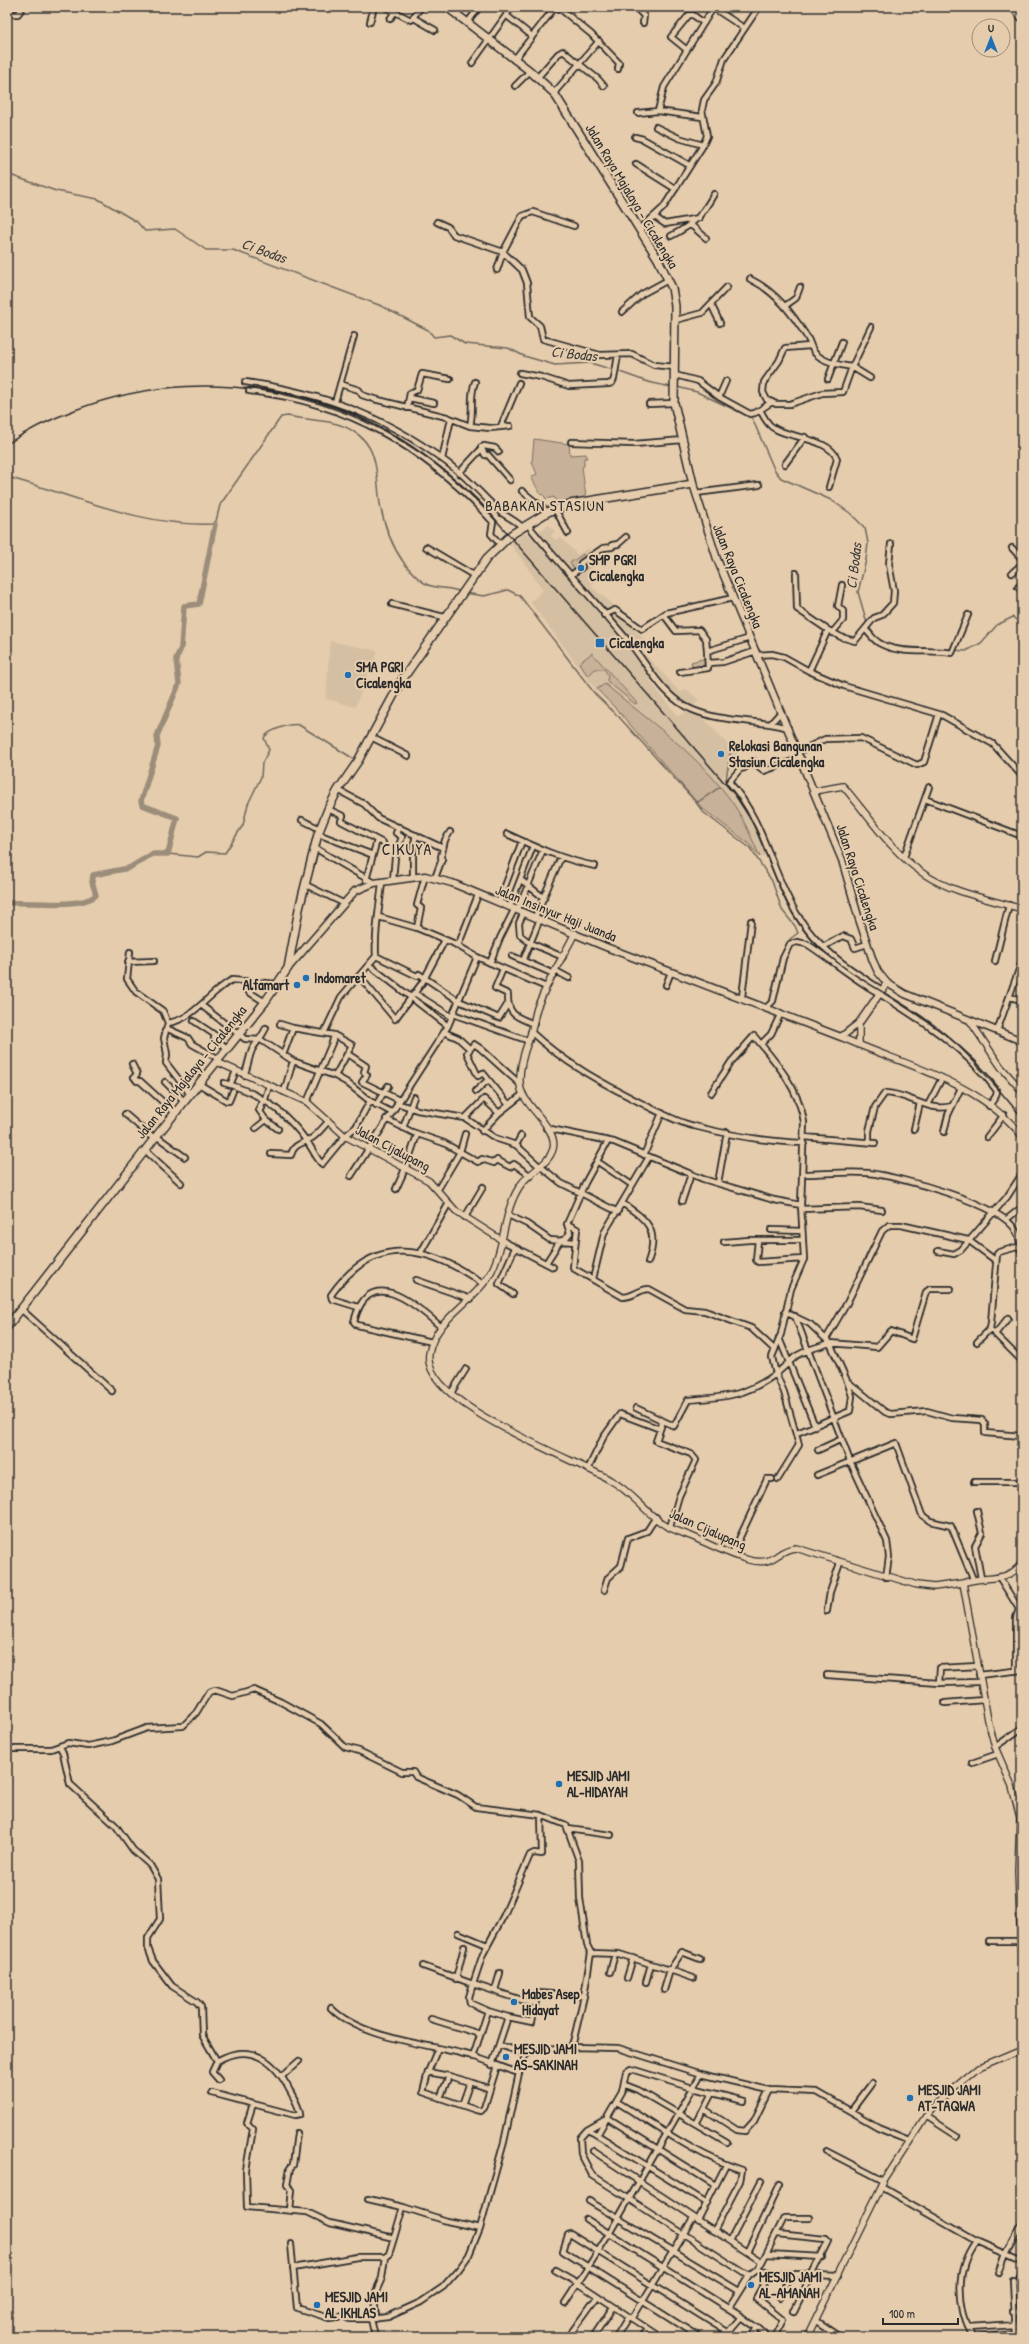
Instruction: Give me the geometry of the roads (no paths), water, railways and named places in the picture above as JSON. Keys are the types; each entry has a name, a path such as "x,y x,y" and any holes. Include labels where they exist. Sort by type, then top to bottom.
{"highway":[{"path":"1014,7 1022,16"}],"main road":[{"name":"Jalan Raya Majalaya - Cicalengka","path":"7,1327 155,1137 265,1002 288,968 319,832 328,809 338,790 358,761 394,692 473,575 500,544 525,526 552,510 586,500 693,484 674,403 676,320 674,295 658,259 554,93 530,72 447,7"},
{"name":"Jalan Raya Cicalengka","path":"693,484 707,532 733,598 842,860 873,961 887,983 905,994 1022,1041"},
{"name":"Jalan Insinyur Haji Juanda","path":"288,968 355,891 374,883 425,876 435,878 499,902 672,972 742,997 841,1036"},
{"path":"841,1036 860,1023 887,983"}],"street":[{"path":"7,14 18,14 23,7"},
{"path":"370,22 374,7"},
{"path":"385,7 411,20 414,18 435,30"},
{"path":"390,19 398,7"},
{"path":"414,18 421,7"},
{"path":"467,23 476,10 474,7"},
{"path":"472,63 512,7"},
{"path":"514,60 555,7"},
{"path":"558,7 599,41 619,63 618,69"},
{"path":"635,7 644,16 643,23"},
{"path":"658,111 664,87 686,50 704,24 713,7 744,28"},
{"path":"639,230 655,217 703,145 707,136 702,117 704,100 716,83 724,59 759,7"},
{"path":"506,15 532,36"},
{"path":"686,50 671,37 676,29 688,15 693,15 704,24"},
{"path":"554,93 599,41"},
{"path":"536,78 560,52 565,52 580,63 604,86"},
{"path":"515,86 530,72"},
{"path":"638,113 658,111 702,117"},
{"path":"656,127 679,138 703,145"},
{"path":"636,136 643,138 689,165"},
{"path":"636,164 674,188"},
{"path":"671,236 691,225 699,218 714,194"},
{"path":"497,270 502,252 523,216 533,212 574,226"},
{"path":"655,217 665,224 699,218"},
{"path":"437,222 448,227 454,236 502,252 525,275 530,317 540,326 543,339 600,355 632,354 654,365 675,367"},
{"path":"691,225 706,238"},
{"path":"750,279 766,286 785,306 808,338 810,346 816,355 833,363 852,368 870,378"},
{"path":"622,312 642,294 668,280"},
{"path":"676,320 698,315 711,304 726,287"},
{"path":"785,306 794,300 800,287"},
{"path":"711,304 720,323"},
{"path":"810,346 788,347 784,351 780,362 764,382 764,395 772,402 790,404 822,393 843,392 852,368 871,327"},
{"path":"336,402 354,336"},
{"path":"828,379 842,342"},
{"path":"520,373 541,377 569,386 608,384 612,383 614,379 618,355"},
{"path":"407,408 410,392 417,390 422,374 450,379"},
{"path":"674,377 698,382 719,397 750,414 760,410 772,402"},
{"path":"719,397 726,381"},
{"path":"245,382 300,391 336,402 402,431 459,473 500,512 525,526 571,575 604,615 630,642 660,684 684,706 692,710 724,719 771,723 788,728"},
{"path":"470,426 472,413 470,396 474,382"},
{"path":"501,426 519,383"},
{"path":"340,384 359,390 362,395 451,419 470,426 490,428 510,426"},
{"path":"249,391 294,398 321,407 363,423 404,445 438,468 493,522 491,534 500,544"},
{"path":"409,398 434,403"},
{"path":"649,404 674,403"},
{"path":"760,410 771,426 804,437 830,449 836,455 837,462 829,487"},
{"path":"442,459 451,419"},
{"path":"785,464 804,437"},
{"path":"572,442 634,444 683,440"},
{"path":"459,473 481,447 488,445 499,452"},
{"path":"481,447 485,455 488,455 510,480"},
{"path":"696,492 759,485"},
{"path":"522,490 552,510 568,533"},
{"path":"571,575 582,566 581,563 604,548 612,547 612,545 618,544 626,537"},
{"path":"796,573 797,609 830,631 856,641 874,618 882,615 893,603 894,592 889,564 891,544"},
{"path":"426,547 473,575"},
{"path":"1012,548 1022,559"},
{"path":"1012,573 1022,564"},
{"path":"809,672 830,631 843,620 843,611 838,606 842,585"},
{"path":"1018,587 1022,591"},
{"path":"604,615 615,610 642,629 664,615 696,605 733,598"},
{"path":"392,604 444,617"},
{"path":"865,629 878,642 893,648 952,653 954,644 968,614"},
{"path":"664,615 676,631 699,630 706,639 709,663 708,668 703,670 680,672"},
{"path":"707,651 750,638"},
{"path":"709,663 723,662 756,653 772,654 784,657 809,672 844,686 939,714 993,744 1022,776"},
{"path":"771,723 781,712"},
{"path":"939,714 924,762 917,765 861,738 825,739 799,755 764,771 753,761 744,768 740,768 729,782 741,796 756,820 791,904 812,935 823,947 853,971 933,1029 989,1082 997,1094 989,1106"},
{"path":"371,737 408,756"},
{"path":"814,791 843,786 917,870 937,881 1022,909"},
{"path":"904,857 929,788"},
{"path":"338,790 364,804 378,818 443,848"},
{"path":"925,799 1022,836"},
{"path":"328,809 343,816 341,821 383,843"},
{"path":"302,820 319,832 373,855"},
{"path":"393,880 395,857 402,836 396,833 399,827"},
{"path":"435,878 442,859 443,848 450,832"},
{"path":"507,834 533,846 595,866"},
{"path":"413,877 413,848 416,835"},
{"path":"366,880 371,869 377,840"},
{"path":"499,902 522,841"},
{"path":"533,846 520,880 517,909 519,933 530,943 563,957"},
{"path":"315,848 341,862 366,880 374,883"},
{"path":"490,963 500,938 529,887 544,850"},
{"path":"523,961 544,898 561,856"},
{"path":"417,928 422,908 417,905 425,876"},
{"path":"520,880 544,898"},
{"path":"324,1033 341,998 376,956 375,935 379,917 382,882"},
{"path":"306,885 344,903"},
{"path":"458,946 478,895"},
{"path":"995,961 1009,905"},
{"path":"379,917 417,928 458,946 477,958 546,987"},
{"path":"742,997 751,921"},
{"path":"553,1267 503,1241 508,1215 522,1183 549,1157 553,1148 552,1137 523,1094 520,1084 537,1008 546,987 575,933"},
{"path":"823,947 843,936 851,939 855,948 867,944"},
{"path":"359,976 396,1019 416,994 426,978 445,940"},
{"path":"766,1007 773,1001 785,953 790,944 797,942 806,944 881,992"},
{"path":"130,952 126,977 132,988 162,1009 168,1023 165,1031 166,1063 190,1094"},
{"path":"376,956 426,978 459,1000 499,1018 507,1005 508,994 496,989 495,986 503,969"},
{"path":"512,956 569,978"},
{"path":"351,1176 386,1119 448,1026 477,958"},
{"path":"128,962 154,961"},
{"path":"997,1031 1022,961"},
{"path":"369,965 448,1026"},
{"path":"666,985 672,972"},
{"path":"168,1023 176,1022 189,1015 232,980 277,984"},
{"path":"249,992 265,1002"},
{"path":"416,994 453,1015 529,1041"},
{"path":"1009,997 1022,1000"},
{"path":"201,1005 245,1039 261,1040 293,1061 335,1076 346,1082 376,1105 392,1112"},
{"path":"507,1005 514,1016 534,1024"},
{"path":"761,1044 770,1034 781,1013"},
{"path":"194,1021 215,1035 214,1038 227,1048"},
{"path":"970,1021 1001,1067 1021,1088"},
{"path":"859,1045 860,1023"},
{"path":"280,1024 293,1028 334,1035 352,1045 335,1076"},
{"path":"244,1075 249,1065 253,1049 261,1040 266,1028"},
{"path":"283,1055 293,1028"},
{"path":"165,1031 168,1029 188,1038 192,1044 218,1061"},
{"path":"444,1032 458,1038 470,1049"},
{"path":"532,1032 547,1047 601,1082 662,1113 692,1126 784,1143 804,1143"},
{"path":"307,1102 334,1035"},
{"path":"711,1093 731,1062 754,1036 776,1061 802,1108 804,1143 801,1207 804,1259 791,1289 772,1360 797,1433 798,1449 778,1479"},
{"path":"841,1036 859,1045 942,1078 982,1099 989,1106 1004,1115 1022,1136"},
{"path":"509,1105 483,1073 478,1076 467,1053 474,1044 520,1084"},
{"path":"348,1054 366,1066 364,1072 367,1074 362,1082 384,1092 409,1108 465,1118 482,1131 506,1144 516,1145 562,1183 618,1212"},
{"name":"Jalan Cijalupang","path":"218,1061 244,1075 307,1102 345,1136 406,1167 438,1189 449,1204 465,1217 503,1241 495,1265 483,1284 471,1299 440,1326 432,1342 429,1354 429,1366 434,1375 451,1393 486,1418 626,1489 662,1524 748,1560 765,1562 772,1560 789,1549 796,1548 886,1577 929,1587 963,1583 973,1579 999,1577"},
{"path":"284,1092 293,1061"},
{"path":"132,1064 137,1074 134,1077 137,1081 140,1081 175,1113"},
{"path":"231,1083 236,1071"},
{"path":"928,1105 942,1078"},
{"path":"476,1091 488,1080"},
{"path":"165,1082 184,1101"},
{"path":"224,1083 231,1083 265,1099 284,1113 307,1140 322,1164 345,1136 356,1127 370,1101"},
{"path":"199,1084 227,1101 229,1101 233,1091"},
{"path":"269,1086 265,1099 260,1106 262,1108 259,1110 266,1120 278,1129"},
{"path":"376,1105 388,1086"},
{"path":"944,1132 952,1106 961,1088"},
{"path":"804,1137 872,1143 869,1131 875,1107 885,1093 907,1097 920,1103 942,1108 952,1106"},
{"path":"482,1131 498,1113 523,1094"},
{"path":"403,1128 414,1097"},
{"path":"465,1118 485,1099 498,1113"},
{"path":"914,1129 920,1103"},
{"path":"593,1279 602,1239 647,1156 662,1113"},
{"path":"125,1114 155,1137 185,1157"},
{"path":"987,1137 1004,1115"},
{"path":"386,1119 417,1135 444,1143 478,1162 482,1159 494,1163 497,1160 510,1167 514,1164 530,1176"},
{"path":"256,1128 266,1120"},
{"path":"271,1154 291,1155 292,1149 307,1140 328,1122"},
{"path":"546,1128 608,1141 691,1174 801,1207 859,1207 882,1210"},
{"path":"718,1183 727,1132"},
{"path":"438,1189 460,1152 465,1134"},
{"path":"396,1189 406,1167 417,1135"},
{"path":"516,1145 521,1136"},
{"path":"546,1263 560,1241 566,1239 570,1233 567,1224 580,1193 608,1141"},
{"path":"145,1150 181,1183"},
{"path":"598,1162 632,1185"},
{"path":"803,1174 868,1173 954,1195 995,1212 1007,1219 1016,1230 1022,1255"},
{"path":"682,1201 691,1174"},
{"path":"938,1251 957,1254 968,1240 995,1212 1022,1174"},
{"path":"465,1217 483,1187"},
{"path":"622,1203 644,1219 648,1225 654,1246 648,1262"},
{"path":"421,1252 449,1204"},
{"path":"1007,1219 1022,1207"},
{"path":"508,1215 527,1224 550,1240 575,1242"},
{"path":"567,1224 576,1228 573,1268 623,1297 629,1297 644,1289 649,1289 685,1309 705,1311 751,1328 775,1350"},
{"path":"826,1339 885,1227 896,1224 968,1240 995,1260"},
{"path":"1016,1230 1022,1228"},
{"path":"771,1230 802,1231"},
{"path":"758,1240 756,1260 758,1262 804,1259"},
{"path":"724,1242 803,1240"},
{"path":"977,1342 990,1329 995,1260 999,1252 1020,1246"},
{"path":"513,1294 499,1284 515,1248"},
{"path":"358,1307 332,1299 330,1296 343,1277 376,1255 421,1252 461,1268 483,1284"},
{"path":"416,1280 471,1299"},
{"path":"636,1408 674,1426 688,1400 735,1396 776,1374 808,1350 830,1343 877,1347 891,1331 912,1339 926,1292 930,1288 951,1289"},
{"path":"432,1342 357,1325 354,1322 358,1307 371,1292 378,1291 390,1293 403,1297 440,1326"},
{"path":"21,1309 112,1391"},
{"path":"785,1312 810,1324 830,1343 852,1396 851,1408 848,1413 797,1433"},
{"path":"795,1316 850,1461 887,1541 889,1557 886,1577"},
{"path":"995,1334 1008,1318"},
{"path":"990,1329 1022,1361"},
{"path":"779,1338 815,1426"},
{"path":"451,1393 466,1370"},
{"path":"847,1381 885,1412 891,1414 927,1411 952,1418 982,1420 984,1422 985,1433 1022,1436"},
{"path":"588,1469 604,1438 620,1414 660,1429"},
{"path":"663,1421 656,1440 657,1442 691,1454 696,1460 679,1496 670,1527"},
{"path":"818,1450 842,1439"},
{"path":"817,1475 896,1443 922,1515 930,1521 951,1526 973,1579"},
{"path":"732,1554 766,1479 772,1479"},
{"path":"974,1482 1022,1482"},
{"path":"977,1511 982,1533 975,1546 981,1578"},
{"path":"604,1590 608,1578 621,1566 628,1538 647,1531 656,1517"},
{"path":"827,1611 830,1592 840,1563"},
{"path":"1016,1670 1016,1618 1019,1609 999,1577 1012,1574 1021,1566"},
{"path":"963,1583 980,1682 995,1747 1016,1798 1020,1818 1021,1834 1018,1871 1022,1979"},
{"path":"939,1682 940,1668 978,1666"},
{"path":"979,1675 1022,1670"},
{"path":"827,1675 939,1682 980,1682"},
{"path":"7,1749 60,1747 68,1744 88,1746 112,1741 147,1728 183,1726 196,1712 209,1692 215,1690 233,1696 254,1690 281,1702 321,1724 345,1747 359,1751 402,1772 413,1772 416,1777 458,1795 476,1808 541,1815 562,1823 568,1829 579,1861 580,1898 587,1945 591,1953 584,1996 572,2047"},
{"path":"945,1703 984,1700"},
{"path":"995,1747 1022,1728"},
{"path":"60,1747 64,1753 70,1784 116,1826 133,1850 150,1865 158,1879 160,1919 148,1938 148,1948 154,1961 172,1986 197,2002 201,2007 202,2035 216,2061 212,2072 219,2080"},
{"path":"972,1763 998,1754"},
{"path":"537,1994 532,2022 508,2017 470,2004 469,1997 487,1945 504,1914 530,1855 534,1853 542,1854 541,1815"},
{"path":"568,1829 611,1835"},
{"path":"458,1933 487,1945"},
{"path":"989,1941 1020,1941"},
{"path":"456,1979 464,1947"},
{"path":"664,1990 670,1970 682,1952 700,1959"},
{"path":"591,1953 615,1954 634,1958 693,1978"},
{"path":"610,1972 615,1954"},
{"path":"628,1978 634,1958"},
{"path":"646,1982 651,1964"},
{"path":"423,1966 456,1979 495,1990 531,2003 537,1994"},
{"path":"495,1990 500,1973"},
{"path":"537,1994 584,1996"},
{"path":"331,2008 338,2016 360,2027 473,2057 519,2073"},
{"path":"473,2057 488,2011"},
{"path":"438,2048 428,2072 423,2092 481,2111 490,2089 499,2045 508,2017"},
{"path":"431,2019 480,2034"},
{"path":"499,2045 527,2054"},
{"path":"291,2244 297,2308 329,2318 344,2316 349,2319 374,2319 400,2312 421,2302 443,2287 469,2255 480,2228 504,2142 519,2073 527,2054 534,2050 572,2047 618,2048 701,2074 769,2090 817,2092 878,2127 910,2140"},
{"path":"808,2337 883,2184 926,2116 942,2098 979,2067 1022,2049"},
{"path":"212,2093 299,2115 298,2107 282,2076 266,2060 252,2053 239,2053 216,2061"},
{"path":"282,2076 299,2061"},
{"path":"597,2136 625,2085 626,2072 632,2069 693,2088 744,2101"},
{"path":"428,2072 449,2076 490,2089"},
{"path":"565,2303 619,2218 701,2074"},
{"path":"440,2098 449,2076"},
{"path":"462,2105 470,2082"},
{"path":"851,2111 872,2083"},
{"path":"625,2085 727,2142"},
{"path":"704,2109 737,2130 745,2131 754,2121 769,2090"},
{"path":"696,2124 712,2093"},
{"path":"617,2102 668,2134 726,2165 742,2170 743,2174 714,2231"},
{"path":"253,2104 246,2123 252,2129 246,2170 246,2205 248,2207 310,2213 330,2223 394,2238"},
{"path":"926,2116 957,2136"},
{"path":"608,2118 587,2130 580,2138 581,2154 592,2175 749,2276"},
{"path":"608,2118 715,2185"},
{"path":"587,2130 707,2202"},
{"path":"290,2210 292,2190 287,2185 290,2168 293,2165 297,2133"},
{"path":"593,2151 639,2183 762,2262"},
{"path":"826,2151 976,2241 1022,2261"},
{"path":"616,2337 644,2302 684,2233 696,2219 707,2202 726,2165"},
{"path":"730,2241 761,2181"},
{"path":"746,2252 779,2185"},
{"path":"368,2199 403,2207 447,2221 480,2228"},
{"path":"589,2201 674,2251 739,2292"},
{"path":"293,2268 357,2257 385,2256 389,2254 403,2207"},
{"path":"729,2308 749,2276 757,2270 767,2254 784,2218 808,2218"},
{"path":"586,2219 742,2316 767,2337"},
{"path":"999,2273 1006,2254 1022,2225"},
{"path":"699,2337 562,2251 568,2235 570,2234 598,2251 727,2335 742,2316"},
{"path":"777,2234 826,2239 828,2243 813,2276 794,2311"},
{"path":"972,2337 960,2302 960,2286 966,2262 976,2241"},
{"path":"767,2254 822,2257"},
{"path":"375,2337 374,2296 382,2278 385,2256"},
{"path":"555,2270 660,2337"},
{"path":"757,2270 770,2273 838,2276"},
{"path":"1022,2272 1018,2282 1022,2282"},
{"path":"770,2273 756,2298 784,2320 774,2337"},
{"path":"780,2298 790,2274"},
{"path":"977,2337 1019,2334 1013,2311 1013,2281"},
{"path":"568,2337 597,2297"},
{"path":"593,2337 613,2307"},
{"path":"1013,2311 1022,2311"},
{"path":"816,2320 840,2337"},
{"path":"968,2327 1016,2324"},
{"path":"751,2337 757,2328"},
{"path":"641,2337 647,2329"}],"waterway":[{"name":"Ci Bodas","path":"7,174 56,191 98,199 137,222 145,231 175,229 206,250 233,250 379,305 428,330 434,337 450,335 465,344 508,348 524,356 555,365 590,363 614,370"},
{"name":"Ci Bodas","path":"617,371 648,382 671,387"},
{"name":"Ci Bodas","path":"677,387 697,392 752,418 774,469 781,478 831,500 850,513 865,528 868,543 866,560 858,592 867,623"},
{"path":"7,477 134,515 186,524 212,524 216,521 220,505 281,417 288,416 338,424 353,431 368,445 375,463 380,504 384,520 392,542 404,563 426,584 461,592"},
{"path":"7,903 54,904 79,902 89,899 96,895 92,882 93,875 129,868 152,854 168,854 177,818 142,805 141,801 158,746 157,736 179,684 176,659 181,648 184,606 199,604 215,524"},
{"path":"465,593 484,596 508,590 520,596 595,694 619,717 694,800 698,802 720,787"},
{"name":"Ci Bodas","path":"893,646 966,651 981,643 997,625 1013,617 1021,625 1022,629"},
{"name":"Ci Bodas","path":"869,627 878,640"},
{"name":"Ci Bodas","path":"1022,657 1022,663"},
{"path":"168,854 198,857 206,852 225,853 243,825 248,804 261,777 262,763 269,750 264,738 270,732 291,725 299,725 354,759"},
{"path":"726,780 731,748"},
{"path":"695,801 703,812 750,848 772,881 782,910 795,926 798,933 790,939 788,943"}],"railway":[{"path":"7,444 40,425 75,410 130,394 186,386 242,388 297,398 351,415 401,441 447,473 489,512 735,795 757,831 780,889 794,916 813,941 839,964 913,1010 941,1030 966,1053 1022,1117"}],"place":[{"name":"SMP PGRI Cicalengka","path":"581,568"},
{"name":"Cicalengka","path":"600,643"},
{"name":"SMA PGRI Cicalengka","path":"348,675"},
{"name":"Relokasi Bangunan Stasiun Cicalengka","path":"721,754"},
{"name":"Indomaret","path":"306,978"},
{"name":"Alfamart","path":"297,985"},
{"name":"MESJID JAMI AL-HIDAYAH","path":"559,1784"},
{"name":"Mabes Asep Hidayat","path":"514,2002"},
{"name":"MESJID JAMI AS-SAKINAH","path":"506,2057"},
{"name":"MESJID JAMI AT-TAQWA","path":"910,2098"},
{"name":"MESJID JAMI AL-AMANAH","path":"751,2285"},
{"name":"MESJID JAMI AL IKHLAS","path":"317,2305"}],"district":[{"name":"BABAKAN STASIUN","path":"545,506"},
{"name":"CIKUYA","path":"407,849"}]}
